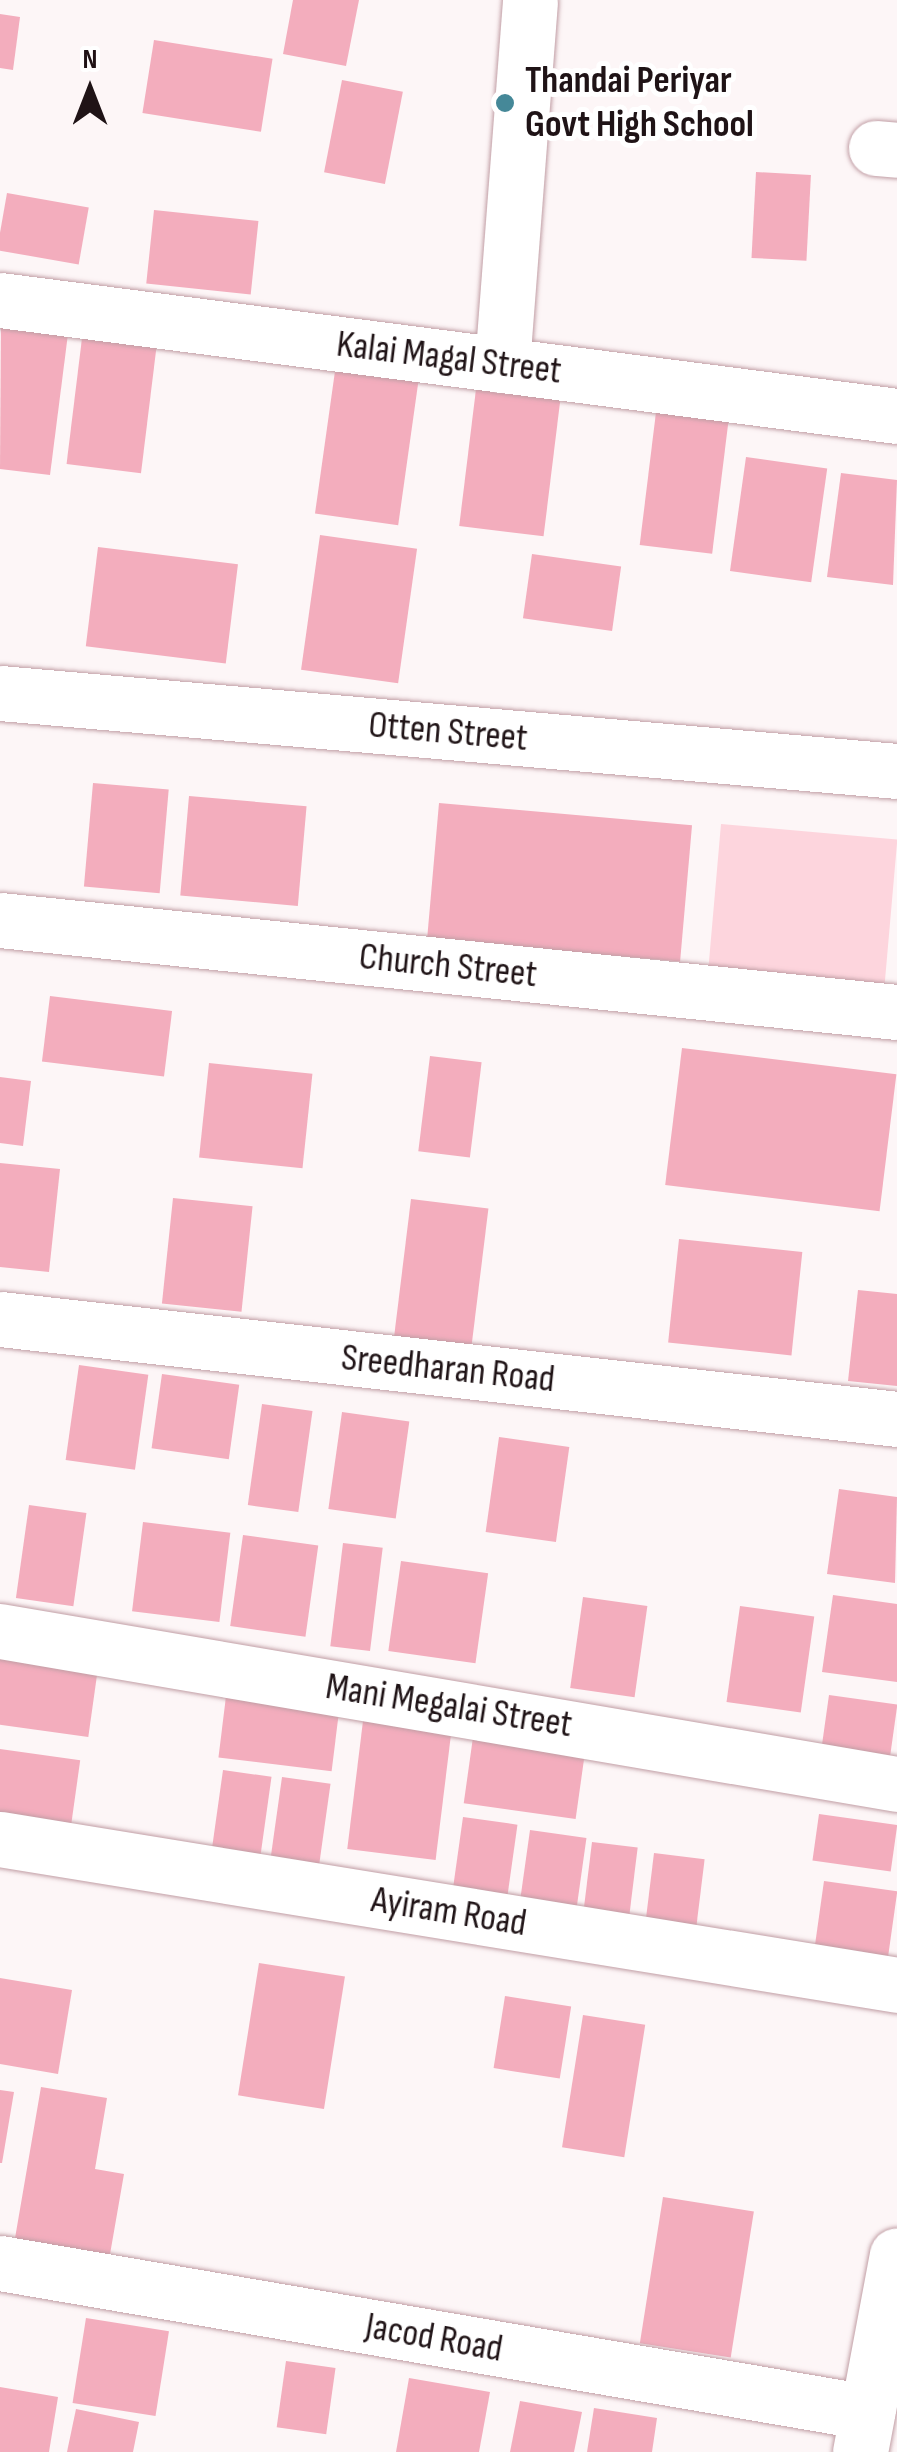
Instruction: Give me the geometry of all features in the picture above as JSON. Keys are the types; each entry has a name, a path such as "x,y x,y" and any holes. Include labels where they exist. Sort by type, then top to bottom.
{"street":[{"path":"502,364 530,2"},
{"name":"Kalai Magal Street","path":"0,300 897,416"},
{"name":"Otten Street","path":"0,693 897,772"},
{"name":"Church Street","path":"0,920 897,1012"},
{"name":"Sreedharan Road","path":"0,1319 897,1419"},
{"name":"Mani Megalai Street","path":"0,1631 897,1784"},
{"name":"Ayiram Road","path":"0,1839 897,1985"},
{"path":"864,2432 897,2255"},
{"name":"Jacod Road","path":"0,2264 864,2432"}],"shaded area":[{"path":"721,824 897,839 884,997 707,981"}],"building":[{"path":"293,0 359,0 346,66 283,54"},
{"path":"0,14 20,17 13,70 0,68"},
{"path":"154,40 273,59 261,132 142,113"},
{"path":"342,80 403,92 385,184 324,172"},
{"path":"756,172 811,175 806,261 751,258"},
{"path":"7,193 89,207 79,265 0,251"},
{"path":"154,210 258,221 251,295 146,284"},
{"path":"1,317 69,326 50,475 0,469"},
{"path":"83,330 157,339 141,473 67,464"},
{"path":"336,364 419,376 398,525 315,514"},
{"path":"477,381 561,391 544,536 459,526"},
{"path":"657,404 729,413 712,554 640,545"},
{"path":"746,457 827,468 811,582 730,571"},
{"path":"841,473 897,480 893,585 827,577"},
{"path":"320,535 417,549 398,683 301,670"},
{"path":"98,547 238,564 226,663 86,646"},
{"path":"532,554 621,567 612,631 523,618"},
{"path":"93,783 169,790 160,893 84,887"},
{"path":"189,796 307,806 298,906 180,896"},
{"path":"439,803 692,825 680,962 427,939"},
{"path":"50,996 172,1011 164,1076 42,1062"},
{"path":"682,1048 896,1074 880,1211 665,1185"},
{"path":"430,1056 482,1062 470,1158 418,1151"},
{"path":"209,1063 312,1074 303,1168 199,1157"},
{"path":"0,1077 31,1081 23,1146 0,1143"},
{"path":"0,1163 60,1169 49,1272 0,1267"},
{"path":"173,1198 253,1206 241,1312 162,1303"},
{"path":"411,1199 488,1209 472,1345 394,1336"},
{"path":"679,1239 802,1252 791,1355 668,1342"},
{"path":"858,1290 897,1294 897,1386 848,1381"},
{"path":"79,1365 148,1375 135,1470 66,1460"},
{"path":"162,1374 239,1385 229,1459 152,1448"},
{"path":"262,1404 313,1411 298,1512 248,1505"},
{"path":"342,1412 409,1421 396,1519 328,1509"},
{"path":"499,1437 569,1447 556,1542 486,1532"},
{"path":"839,1489 897,1497 895,1583 827,1574"},
{"path":"29,1505 86,1513 73,1606 16,1598"},
{"path":"143,1522 230,1533 219,1622 132,1611"},
{"path":"243,1535 318,1546 305,1637 230,1626"},
{"path":"343,1543 383,1548 370,1651 330,1646"},
{"path":"401,1561 488,1573 475,1663 388,1651"},
{"path":"833,1595 897,1604 897,1682 822,1672"},
{"path":"583,1597 647,1606 635,1697 570,1688"},
{"path":"740,1606 814,1616 801,1712 727,1702"},
{"path":"0,1654 98,1668 88,1737 0,1725"},
{"path":"227,1688 340,1702 332,1771 218,1757"},
{"path":"829,1695 897,1705 888,1772 820,1762"},
{"path":"363,1721 451,1732 436,1860 347,1849"},
{"path":"475,1723 587,1739 576,1819 464,1803"},
{"path":"0,1749 80,1760 71,1824 0,1814"},
{"path":"223,1770 272,1777 259,1865 211,1858"},
{"path":"282,1777 331,1784 318,1870 270,1863"},
{"path":"819,1814 897,1825 891,1872 812,1861"},
{"path":"463,1817 517,1825 506,1909 451,1901"},
{"path":"530,1830 586,1838 575,1917 519,1909"},
{"path":"592,1842 638,1848 629,1917 583,1911"},
{"path":"654,1853 705,1859 695,1936 645,1929"},
{"path":"824,1881 897,1891 887,1965 814,1954"},
{"path":"259,1963 345,1977 324,2109 238,2095"},
{"path":"0,1978 72,1990 58,2074 0,2064"},
{"path":"505,1996 571,2006 560,2079 494,2068"},
{"path":"583,2015 645,2025 624,2157 562,2147"},
{"path":"41,2087 107,2098 95,2169 124,2174 109,2260 14,2244"},
{"path":"0,2090 14,2092 2,2163 0,2163"},
{"path":"663,2197 754,2211 731,2358 640,2343"},
{"path":"86,2318 169,2331 156,2416 73,2403"},
{"path":"286,2361 336,2368 326,2434 277,2427"},
{"path":"409,2378 490,2392 479,2452 396,2452"},
{"path":"0,2387 58,2397 49,2452 0,2452"},
{"path":"520,2401 582,2412 574,2452 510,2452"},
{"path":"594,2408 657,2418 652,2452 587,2452"},
{"path":"76,2409 139,2422 133,2452 67,2452"}],"place":[{"name":"Thandai Periyar Govt High School","path":"505,103"}]}
